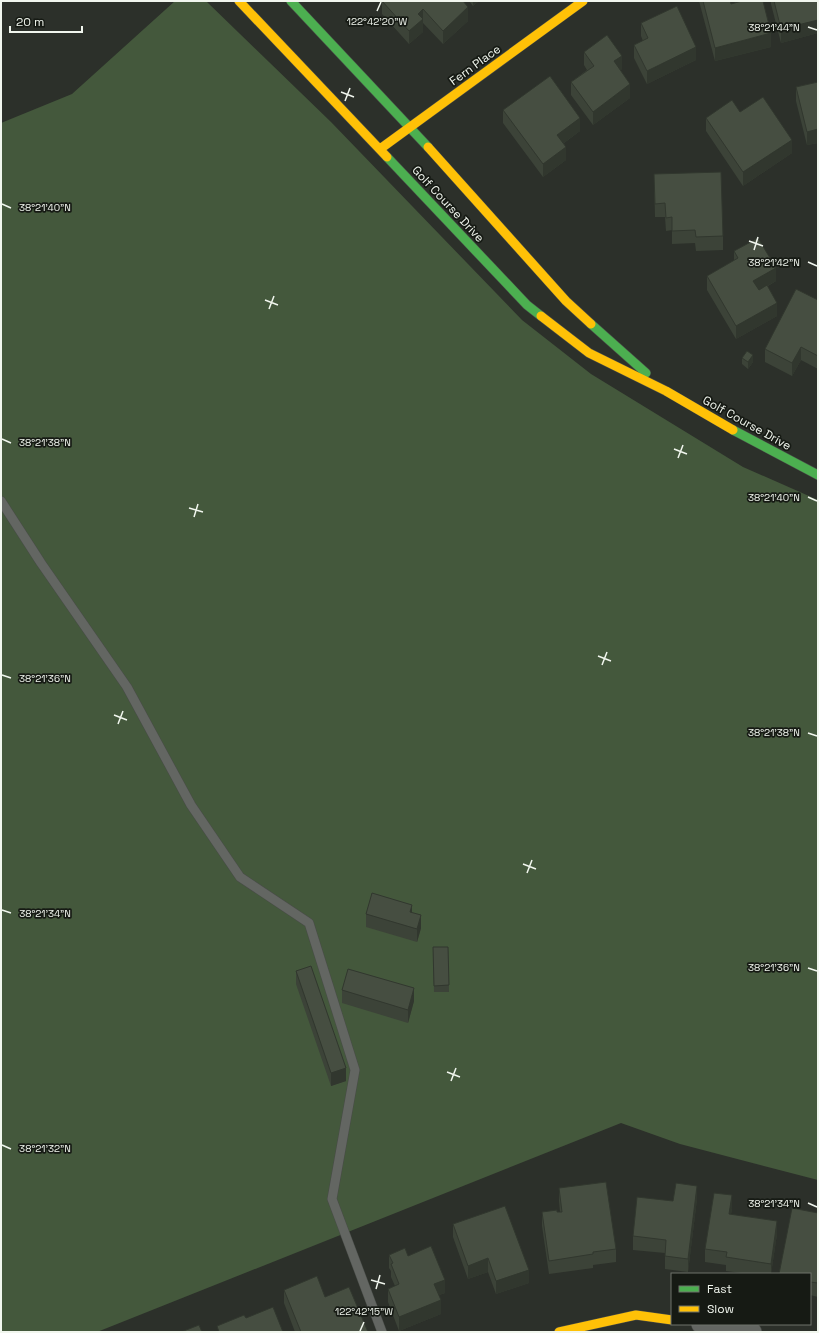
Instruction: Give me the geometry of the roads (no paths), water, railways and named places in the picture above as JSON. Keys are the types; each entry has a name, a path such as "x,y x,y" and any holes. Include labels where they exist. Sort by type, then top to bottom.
{"street":[{"name":"Golf Course Drive","path":"239,1 527,305 589,353 666,391 725,426 818,475"},
{"name":"Golf Course Drive","path":"291,1 410,128 566,301 666,391"},
{"name":"Fern Place","path":"380,149 583,1"},
{"path":"559,1332 636,1315 671,1320"},
{"path":"707,1325 750,1332"}],"lane":[{"path":"1,501 41,563 127,687 191,805 240,878 309,923 355,1070 332,1199 382,1332"}]}
